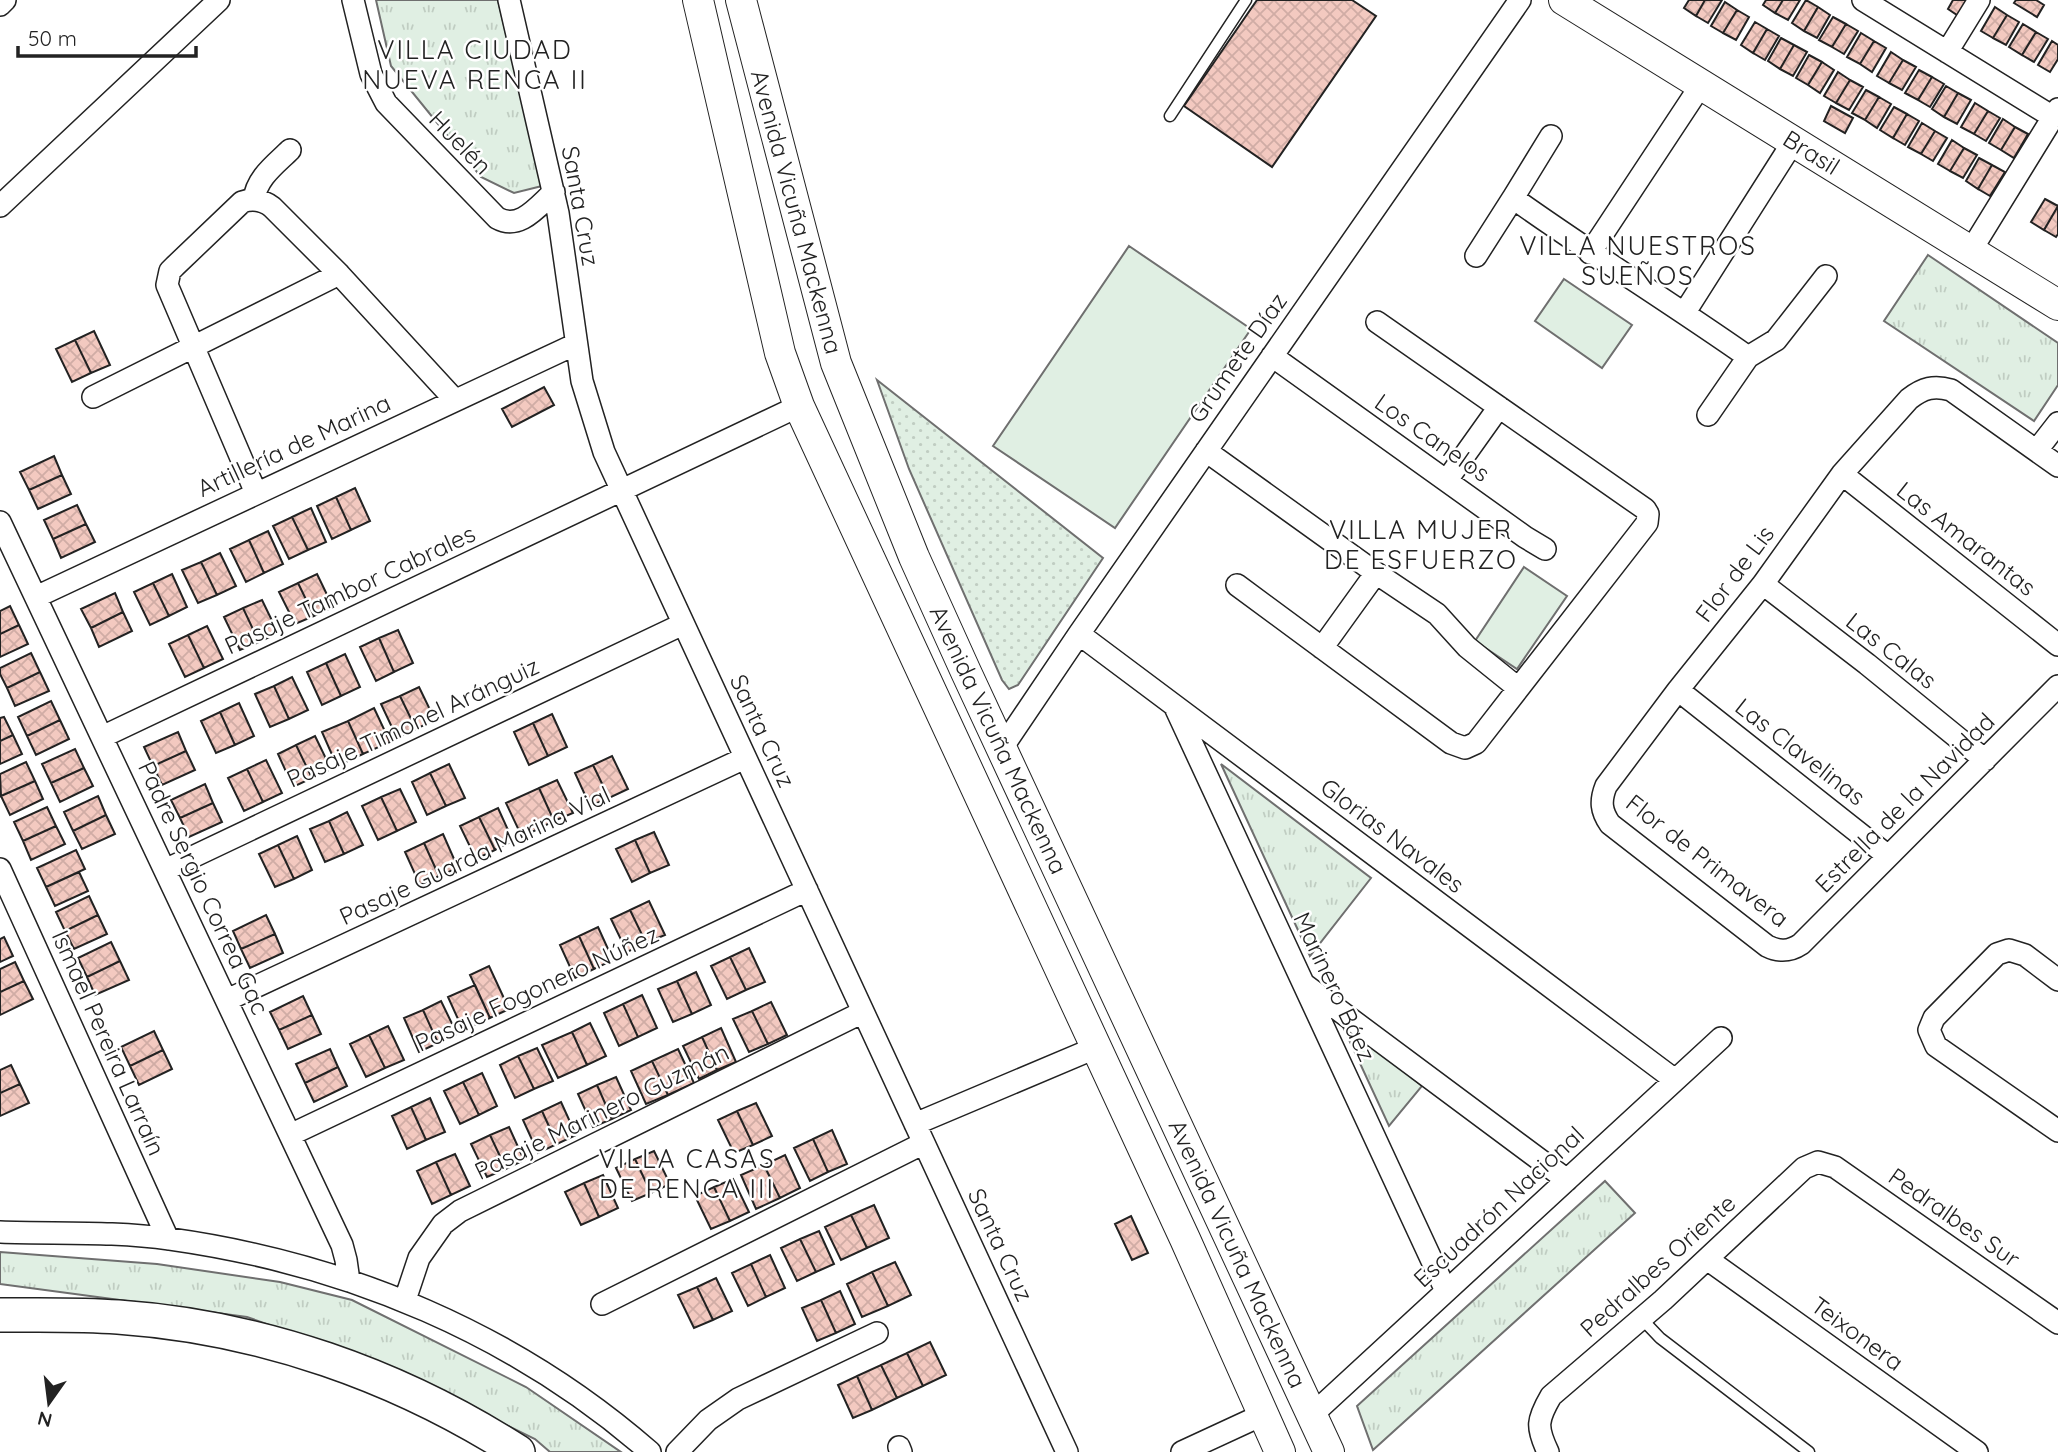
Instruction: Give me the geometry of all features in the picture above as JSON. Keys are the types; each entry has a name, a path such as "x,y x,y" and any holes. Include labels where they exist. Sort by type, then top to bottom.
{"main road":[{"path":"0,1315 116,1317 209,1328 258,1339 353,1368 398,1386 468,1421 518,1452"}],"street":[{"path":"0,5 5,0"},
{"path":"0,206 219,0"},
{"name":"Huelén","path":"354,0 371,74 386,103 497,218 508,223 524,218 554,192"},
{"name":"Santa Cruz","path":"509,0 554,192 582,381 604,452 1067,1452"},
{"name":"Avenida Vicuña Mackenna","path":"698,0 780,352 799,406 1185,1239 1280,1452"},
{"name":"Avenida Vicuña Mackenna","path":"741,0 836,363 914,556 1329,1452"},
{"name":"Grumete Díaz","path":"1002,748 1520,0"},
{"name":"Brasil","path":"1564,0 2058,305"},
{"path":"1863,0 2056,113 1970,252"},
{"path":"1947,51 1979,0"},
{"path":"1590,253 1702,85"},
{"path":"1476,256 1551,136"},
{"path":"1685,313 1793,142"},
{"path":"254,200 262,179 290,150"},
{"path":"1513,198 1590,253 1685,313 1748,357"},
{"path":"256,493 167,285 170,271 237,206 248,200 272,206 339,274 454,400"},
{"path":"93,397 339,274"},
{"path":"1708,415 1748,357 1776,340 1826,276"},
{"path":"1237,585 1458,747 1465,748 1476,743 1644,527 1648,518 1646,509 1377,322"},
{"name":"Artillería de Marina","path":"36,597 576,344"},
{"name":"Los Canelos","path":"1272,356 1545,549"},
{"name":"Flor de Lis","path":"1601,806 1606,786 1678,690 1763,584 1842,474 1909,399 1928,387 1951,390 2037,450"},
{"name":"Pasaje Tambor Cabrales","path":"102,737 799,406"},
{"path":"1447,480 1499,407"},
{"path":"2058,423 2037,450 2058,466"},
{"path":"1206,450 1437,614 1467,648 1518,688"},
{"name":"Las Amarantas","path":"1842,474 2058,645"},
{"name":"Padre Sergio Correa Gac","path":"0,522 342,1245 349,1281"},
{"path":"1322,648 1376,573"},
{"name":"Las Calas","path":"1763,584 1986,760"},
{"name":"Pasaje Timonel Aránguiz","path":"165,870 683,624"},
{"name":"Glorias Navales","path":"1079,634 1675,1080"},
{"name":"Estrella de la Navidad","path":"1786,951 1801,944 2058,686"},
{"name":"Las Clavelinas","path":"1678,690 1888,856"},
{"name":"Marinero Báez","path":"1174,705 1447,1291"},
{"name":"Pasaje Guarda Marina Vial","path":"227,1000 745,758"},
{"name":"Flor de Primavera","path":"1601,806 1610,824 1766,946 1786,951"},
{"name":"Ismael Pereira Larraín","path":"0,869 168,1239"},
{"name":"Pasaje Fogonero Núñez","path":"290,1135 807,890"},
{"path":"2058,980 2025,955 2009,950 1997,954 1934,1018 1929,1030 1936,1046 2058,1131"},
{"path":"1303,983 1567,1180"},
{"name":"Pasaje Marinero Guzmán","path":"405,1300 419,1258 443,1224 460,1211 863,1012"},
{"name":"Escuadrón Nacional","path":"1312,1414 1721,1038"},
{"path":"602,1304 920,1134 1095,1048"},
{"name":"Pedralbes Oriente","path":"1548,1452 1541,1437 1540,1416 1551,1396 1642,1318 1804,1168 1818,1162"},
{"name":"Pedralbes Sur","path":"1818,1162 1835,1167 2058,1323"},
{"path":"1185,1239 1223,1224"},
{"path":"3,1226 168,1239 261,1255 405,1300 501,1346 547,1374 588,1402 650,1452"},
{"name":"Teixonera","path":"1707,1259 1977,1452"},
{"path":"677,1452 708,1420 738,1399 877,1333"},
{"path":"1182,1452 1262,1415"}],"lane":[{"path":"1170,116 1247,0"},
{"path":"1642,1318 1661,1338 1809,1452"}],"green space":[{"path":"376,0 498,0 542,186 514,193 481,177 391,66"},
{"path":"1129,246 1251,329 1115,528 993,446"},
{"path":"1928,255 2058,343 2058,385 2034,421 1884,321"},
{"path":"1564,279 1632,325 1602,368 1535,321"},
{"path":"877,380 1103,558 1018,685 1009,689 1002,680 909,469"},
{"path":"1524,567 1567,596 1517,669 1475,641"},
{"path":"1221,764 1371,878 1310,956"},
{"path":"1339,1018 1422,1086 1389,1126"},
{"path":"1605,1181 1635,1213 1373,1450 1357,1406"},
{"path":"0,1252 157,1264 280,1282 352,1300 526,1387 621,1452 550,1452 535,1439 383,1365 247,1317 0,1284"}],"building":[{"path":"1257,0 1352,0 1376,16 1272,167 1184,106"},
{"path":"1689,0 1705,0 1696,16 1684,8"},
{"path":"1705,0 1722,0 1708,23 1696,16"},
{"path":"1766,0 1783,0 1775,13 1763,5"},
{"path":"1783,0 1800,0 1788,20 1775,13"},
{"path":"1806,0 1818,7 1804,31 1792,23"},
{"path":"1953,0 1970,0 1960,17 1948,9"},
{"path":"2016,0 2036,0 2044,5 2037,17 2014,3"},
{"path":"1725,2 1737,10 1723,33 1711,26"},
{"path":"1818,7 1830,15 1817,38 1804,31"},
{"path":"1995,7 2007,15 1993,38 1981,31"},
{"path":"1737,10 1749,17 1736,40 1723,33"},
{"path":"2007,15 2019,22 2006,45 1993,38"},
{"path":"1833,17 1846,24 1832,47 1819,40"},
{"path":"1755,22 1767,29 1753,53 1741,45"},
{"path":"1846,24 1858,31 1844,54 1832,47"},
{"path":"2023,24 2036,32 2022,55 2009,47"},
{"path":"1767,29 1779,36 1765,60 1753,53"},
{"path":"2036,32 2048,39 2034,62 2022,55"},
{"path":"1861,33 1874,41 1860,64 1847,57"},
{"path":"1781,38 1794,45 1780,69 1768,61"},
{"path":"1874,41 1886,48 1872,72 1860,64"},
{"path":"2052,41 2058,45 2058,59 2050,72 2038,65"},
{"path":"1794,45 1807,52 1793,76 1780,69"},
{"path":"1891,52 1903,60 1889,83 1877,76"},
{"path":"1809,55 1822,62 1808,85 1796,78"},
{"path":"1903,60 1916,67 1902,90 1889,83"},
{"path":"1822,62 1834,70 1820,93 1808,85"},
{"path":"1919,70 1932,77 1918,100 1905,93"},
{"path":"1838,72 1850,80 1836,103 1824,96"},
{"path":"1932,77 1944,84 1930,107 1918,100"},
{"path":"1850,80 1863,87 1849,110 1836,103"},
{"path":"1946,86 1958,93 1944,117 1932,109"},
{"path":"1866,90 1879,97 1865,120 1852,113"},
{"path":"1958,93 1971,100 1957,124 1944,117"},
{"path":"1879,97 1891,104 1877,128 1865,120"},
{"path":"1975,103 1988,111 1974,134 1961,127"},
{"path":"1831,106 1853,118 1845,133 1824,121"},
{"path":"1894,107 1907,114 1893,138 1880,130"},
{"path":"1988,111 2000,118 1986,141 1974,134"},
{"path":"1907,114 1919,121 1905,145 1893,138"},
{"path":"2003,119 2015,127 2001,150 1989,143"},
{"path":"1922,123 1935,131 1921,154 1908,147"},
{"path":"2015,127 2028,134 2014,158 2001,150"},
{"path":"1935,131 1947,138 1933,161 1921,154"},
{"path":"1952,140 1964,148 1950,171 1938,164"},
{"path":"1964,148 1977,155 1963,178 1950,171"},
{"path":"1979,158 1992,165 1978,189 1966,181"},
{"path":"1992,165 2005,172 1990,196 1978,189"},
{"path":"2045,199 2058,206 2044,230 2031,222"},
{"path":"2058,206 2058,234 2056,237 2044,230"},
{"path":"94,331 110,365 91,373 75,340"},
{"path":"75,340 91,373 72,382 56,349"},
{"path":"544,387 554,405 512,427 502,409"},
{"path":"54,456 62,475 29,490 20,472"},
{"path":"62,475 71,494 38,509 29,490"},
{"path":"355,488 370,521 351,530 336,497"},
{"path":"336,497 351,530 332,539 317,506"},
{"path":"77,505 86,524 53,539 44,520"},
{"path":"311,508 326,542 308,550 292,517"},
{"path":"292,517 308,550 289,559 273,526"},
{"path":"86,524 95,542 61,558 53,539"},
{"path":"268,531 283,564 264,573 249,540"},
{"path":"249,540 264,573 246,582 230,549"},
{"path":"220,553 236,586 217,595 201,562"},
{"path":"201,562 217,595 198,603 182,570"},
{"path":"172,574 187,607 169,616 153,583"},
{"path":"317,574 333,607 314,616 298,583"},
{"path":"153,583 169,616 150,625 134,592"},
{"path":"298,583 314,616 295,624 279,592"},
{"path":"115,593 123,612 91,628 81,609"},
{"path":"262,600 278,633 259,642 243,608"},
{"path":"10,606 19,625 0,634 0,611"},
{"path":"243,608 259,642 240,650 224,617"},
{"path":"123,612 132,631 99,647 91,628"},
{"path":"19,625 28,644 0,657 0,634"},
{"path":"207,626 223,659 204,668 188,635"},
{"path":"398,630 413,663 394,672 379,638"},
{"path":"188,635 204,668 185,677 169,644"},
{"path":"379,638 394,672 376,681 360,647"},
{"path":"31,653 40,672 7,688 0,668"},
{"path":"345,654 360,687 341,696 326,663"},
{"path":"326,663 341,696 322,705 307,672"},
{"path":"40,672 49,691 15,706 7,688"},
{"path":"292,677 308,710 289,719 274,686"},
{"path":"274,686 289,719 270,727 255,694"},
{"path":"419,687 435,720 416,729 400,696"},
{"path":"400,696 416,729 397,738 381,704"},
{"path":"51,701 60,720 27,736 18,717"},
{"path":"239,703 254,736 235,745 220,712"},
{"path":"374,708 390,742 363,754 348,721"},
{"path":"220,712 235,745 216,753 201,721"},
{"path":"552,714 567,747 548,756 533,723"},
{"path":"4,717 13,735 0,741 0,718"},
{"path":"60,720 69,739 36,755 27,736"},
{"path":"348,721 363,754 337,766 322,732"},
{"path":"533,723 548,756 529,765 514,732"},
{"path":"178,732 186,751 153,766 144,747"},
{"path":"13,735 22,754 0,764 0,741"},
{"path":"315,736 331,769 312,778 296,745"},
{"path":"296,745 312,778 293,787 278,754"},
{"path":"75,749 84,768 51,783 42,764"},
{"path":"186,751 195,770 162,785 153,766"},
{"path":"612,756 628,789 609,798 593,765"},
{"path":"266,760 282,793 263,802 247,769"},
{"path":"26,762 35,781 1,796 0,774"},
{"path":"449,764 465,798 446,806 430,773"},
{"path":"593,765 609,798 590,806 575,773"},
{"path":"84,768 93,786 60,802 51,783"},
{"path":"247,769 263,802 244,811 228,778"},
{"path":"430,773 446,806 427,815 412,782"},
{"path":"557,780 573,813 554,821 539,788"},
{"path":"35,781 43,799 10,815 1,796"},
{"path":"205,784 213,803 180,818 171,800"},
{"path":"539,788 554,821 522,837 506,803"},
{"path":"400,789 416,822 397,831 381,797"},
{"path":"98,796 106,815 73,831 64,812"},
{"path":"381,797 397,831 378,840 362,806"},
{"path":"213,803 222,822 189,837 180,818"},
{"path":"47,807 56,826 23,841 14,822"},
{"path":"498,808 513,841 495,850 479,817"},
{"path":"347,812 363,845 344,854 329,821"},
{"path":"106,815 115,834 82,849 73,831"},
{"path":"479,817 495,850 476,859 460,826"},
{"path":"329,821 344,854 325,862 310,829"},
{"path":"56,826 65,844 31,860 23,841"},
{"path":"654,832 669,865 650,873 635,840"},
{"path":"443,834 458,868 439,876 424,843"},
{"path":"297,836 312,870 294,879 278,845"},
{"path":"635,840 650,873 632,882 616,849"},
{"path":"424,843 439,876 420,885 405,852"},
{"path":"278,845 294,879 275,887 259,854"},
{"path":"76,850 85,869 46,887 37,868"},
{"path":"79,872 88,891 55,906 46,887"},
{"path":"89,896 98,915 65,931 56,912"},
{"path":"649,901 665,935 646,943 630,910"},
{"path":"630,910 646,943 627,952 611,919"},
{"path":"98,915 107,934 74,949 65,931"},
{"path":"266,915 275,934 241,949 233,931"},
{"path":"598,927 613,960 594,969 579,936"},
{"path":"275,934 283,953 250,968 241,949"},
{"path":"579,936 594,969 575,978 560,945"},
{"path":"4,937 13,956 0,962 0,939"},
{"path":"111,942 120,961 87,977 78,958"},
{"path":"749,948 765,982 746,990 730,957"},
{"path":"730,957 746,990 727,999 711,966"},
{"path":"120,961 129,980 95,995 87,977"},
{"path":"15,962 24,981 0,992 0,969"},
{"path":"489,966 509,1009 490,1018 470,975"},
{"path":"696,972 711,1005 692,1014 677,981"},
{"path":"24,981 33,999 0,1015 0,992"},
{"path":"677,981 692,1014 673,1022 658,989"},
{"path":"475,985 490,1018 463,1030 448,997"},
{"path":"642,995 657,1028 638,1037 623,1004"},
{"path":"303,996 312,1015 279,1030 270,1012"},
{"path":"441,1001 457,1034 438,1043 423,1010"},
{"path":"771,1002 787,1035 768,1044 752,1011"},
{"path":"623,1004 638,1037 619,1046 604,1013"},
{"path":"423,1010 438,1043 419,1052 404,1018"},
{"path":"752,1011 768,1044 749,1052 733,1019"},
{"path":"312,1015 321,1034 288,1049 279,1030"},
{"path":"590,1023 606,1056 587,1065 572,1032"},
{"path":"388,1026 404,1060 385,1068 369,1035"},
{"path":"721,1028 736,1062 717,1070 702,1037"},
{"path":"154,1031 163,1050 130,1066 121,1047"},
{"path":"572,1032 587,1065 558,1078 542,1045"},
{"path":"369,1035 385,1068 366,1077 350,1044"},
{"path":"702,1037 717,1070 699,1079 683,1046"},
{"path":"537,1048 553,1081 534,1089 518,1056"},
{"path":"330,1049 338,1067 305,1083 296,1064"},
{"path":"678,1049 694,1083 668,1095 652,1061"},
{"path":"163,1050 172,1069 139,1085 130,1066"},
{"path":"518,1056 534,1089 515,1098 500,1065"},
{"path":"652,1061 668,1095 646,1104 631,1071"},
{"path":"11,1065 20,1084 0,1093 0,1070"},
{"path":"338,1067 347,1086 314,1102 305,1083"},
{"path":"482,1073 497,1106 479,1115 463,1082"},
{"path":"616,1077 631,1110 612,1119 597,1085"},
{"path":"463,1082 479,1115 460,1124 444,1091"},
{"path":"20,1084 29,1103 0,1116 0,1093"},
{"path":"597,1085 612,1119 593,1127 578,1094"},
{"path":"430,1098 445,1132 426,1140 411,1107"},
{"path":"561,1102 576,1135 557,1144 542,1111"},
{"path":"756,1103 772,1136 753,1145 737,1111"},
{"path":"411,1107 426,1140 407,1149 392,1116"},
{"path":"542,1111 557,1144 538,1153 523,1120"},
{"path":"737,1111 753,1145 734,1153 718,1120"},
{"path":"509,1127 524,1160 506,1169 490,1135"},
{"path":"832,1130 847,1164 828,1172 813,1139"},
{"path":"490,1135 506,1169 487,1177 471,1144"},
{"path":"813,1139 828,1172 810,1181 794,1148"},
{"path":"654,1151 670,1184 651,1193 635,1159"},
{"path":"455,1154 470,1186 451,1195 436,1162"},
{"path":"785,1155 800,1188 780,1198 764,1165"},
{"path":"635,1159 651,1193 632,1201 616,1168"},
{"path":"436,1162 451,1195 432,1204 417,1171"},
{"path":"764,1165 780,1198 756,1209 741,1175"},
{"path":"603,1175 618,1208 599,1217 584,1183"},
{"path":"733,1179 749,1212 730,1221 714,1187"},
{"path":"584,1183 599,1217 581,1225 565,1192"},
{"path":"714,1187 730,1221 711,1229 695,1196"},
{"path":"874,1205 889,1238 867,1248 851,1215"},
{"path":"851,1215 867,1248 841,1260 825,1227"},
{"path":"1131,1216 1148,1253 1132,1260 1115,1224"},
{"path":"819,1231 834,1264 816,1272 800,1239"},
{"path":"800,1239 816,1272 797,1281 781,1248"},
{"path":"770,1255 785,1288 766,1297 751,1264"},
{"path":"895,1262 911,1295 888,1306 872,1272"},
{"path":"751,1264 766,1297 748,1306 732,1273"},
{"path":"872,1272 888,1306 862,1317 847,1284"},
{"path":"716,1278 732,1311 713,1320 697,1287"},
{"path":"697,1287 713,1320 694,1328 678,1295"},
{"path":"840,1291 855,1324 836,1333 821,1300"},
{"path":"821,1300 836,1333 817,1341 802,1308"},
{"path":"930,1342 946,1375 923,1386 907,1353"},
{"path":"907,1353 923,1386 897,1398 881,1365"},
{"path":"881,1365 897,1398 872,1410 857,1376"},
{"path":"857,1376 872,1410 853,1418 838,1385"}],"district":[{"name":"VILLA CIUDAD NUEVA RENCA II","path":"475,65"},
{"name":"VILLA NUESTROS SUEÑOS","path":"1638,261"},
{"name":"VILLA MUJER DE ESFUERZO","path":"1421,545"},
{"name":"VILLA CASAS DE RENCA III","path":"687,1174"}]}
